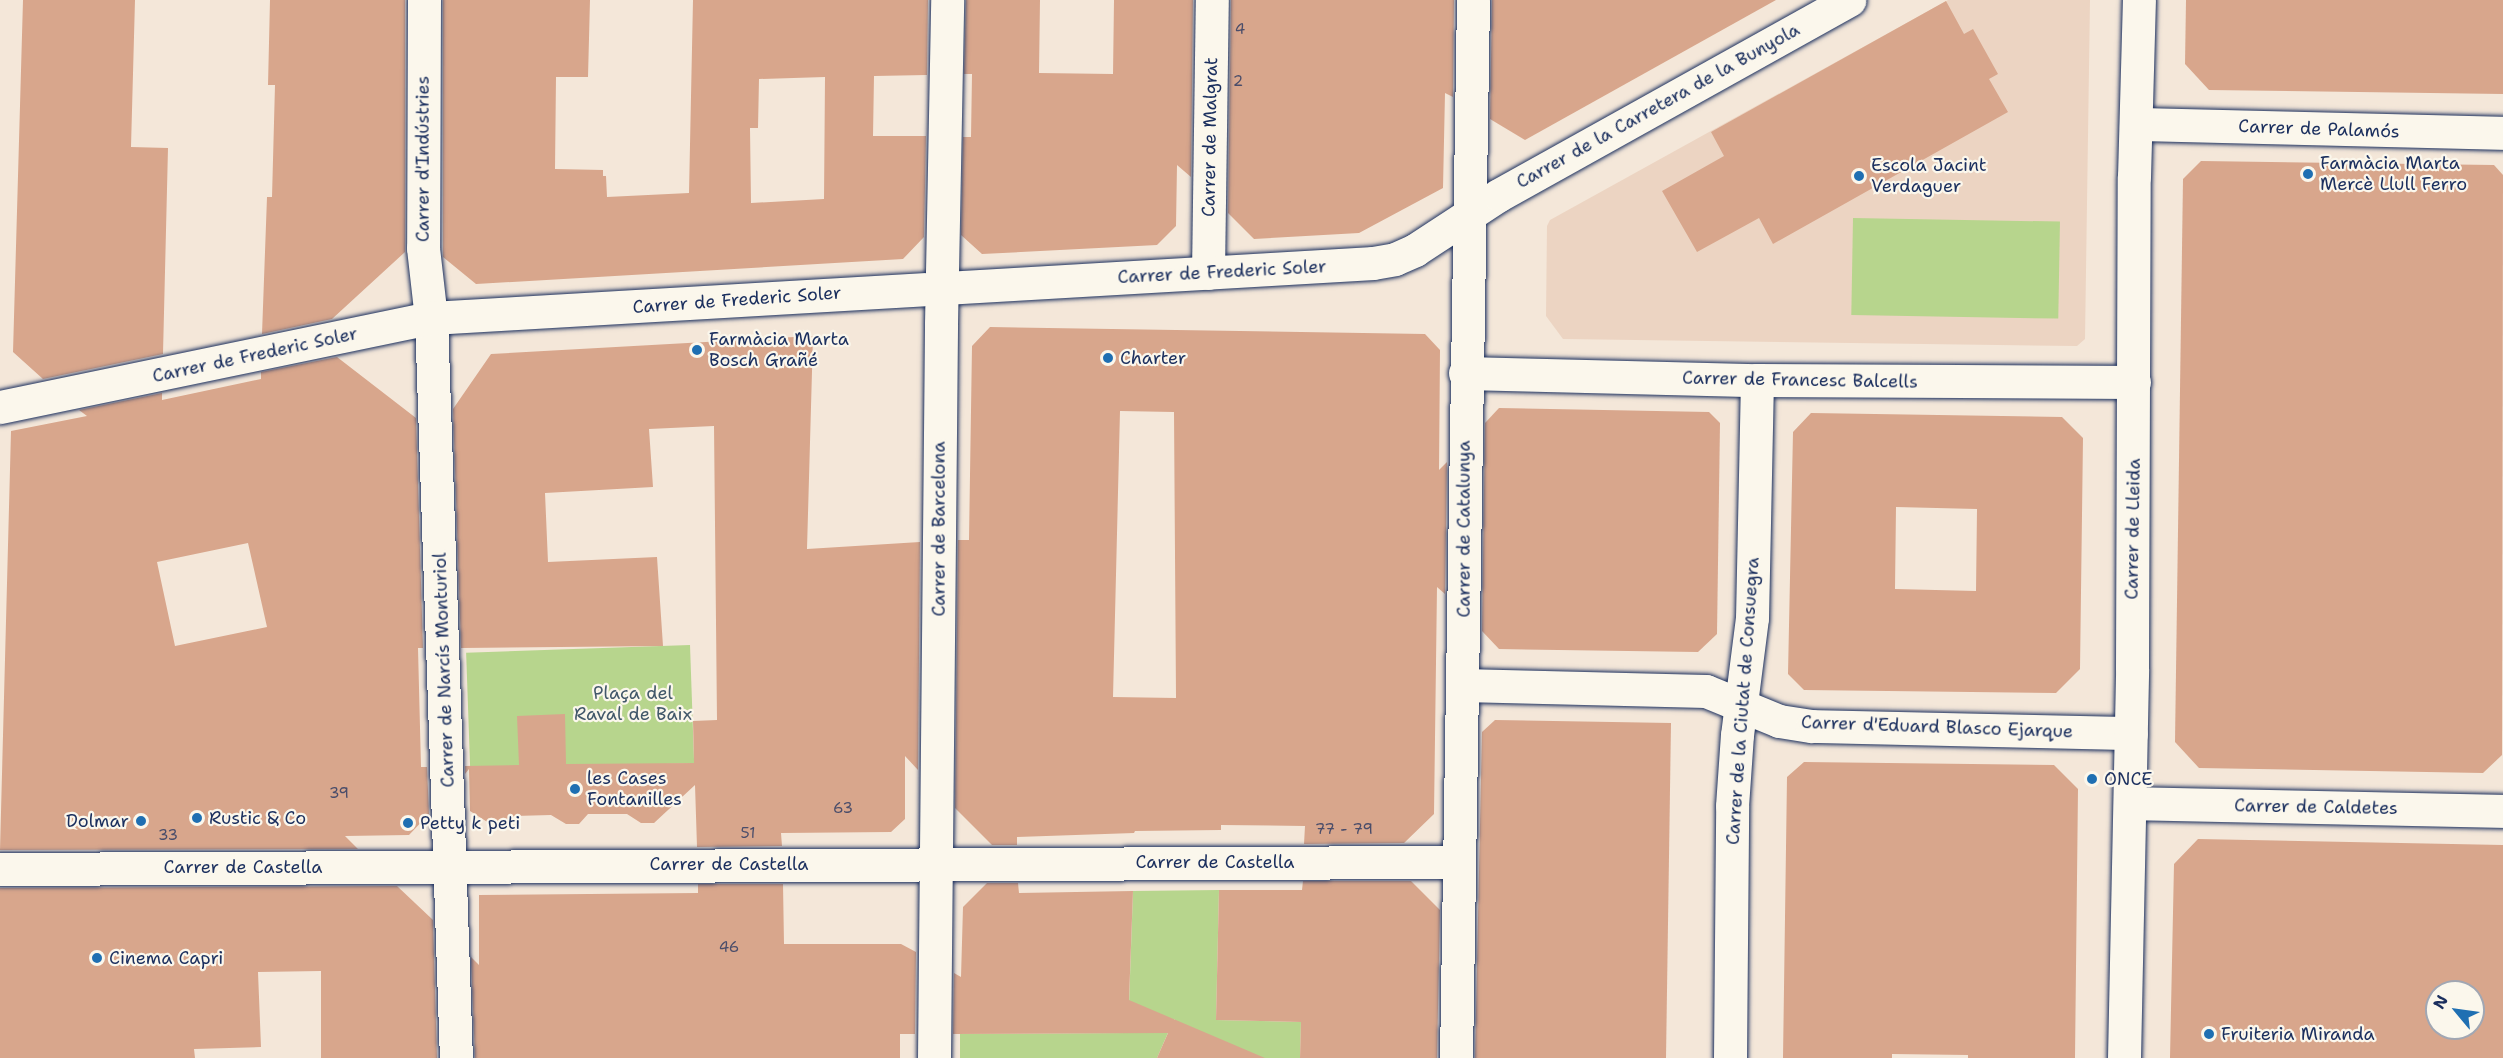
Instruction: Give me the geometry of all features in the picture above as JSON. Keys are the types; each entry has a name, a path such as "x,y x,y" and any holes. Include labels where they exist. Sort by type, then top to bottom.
{"street":[{"name":"Carrer d'Indústries","path":"424,0 423,248 431,318"},
{"name":"Carrer de Barcelona","path":"934,1058 941,288 947,0"},
{"name":"Carrer de Malgrat","path":"1208,273 1212,0"},
{"name":"Carrer de Catalunya","path":"1456,1058 1457,862 1473,0"},
{"name":"Carrer de la Carretera de la Bunyola","path":"1469,214 1499,195 1849,0"},
{"name":"Carrer de Lleida","path":"2124,1058 2131,733 2139,0"},
{"name":"Carrer de Palamós","path":"2136,124 2503,134"},
{"name":"Carrer de Frederic Soler","path":"0,407 431,318 1373,263 1395,259 1415,250 1469,214"},
{"name":"Carrer de Narcís Monturiol","path":"431,318 452,866 456,1058"},
{"name":"Carrer de Francesc Balcells","path":"1465,374 1756,380 2134,382"},
{"name":"Carrer de la Ciutat de Consuegra","path":"1730,1058 1732,806 1737,735 1752,618 1756,380"},
{"name":"Carrer d'Eduard Blasco Ejarque","path":"1462,685 1706,691 1779,721 1812,726 2131,733"},
{"name":"Carrer de Caldetes","path":"2130,803 2503,811"},
{"name":"Carrer de Castella","path":"0,869 1457,862"}],"shaded area":[{"name":"Escola Jacint Verdaguer","path":"1948,0 2090,0 2085,339 2077,346 1563,339 1546,316 1547,226 1550,220"}],"green space":[{"path":"1853,218 2060,222 2058,319 1851,315"},
{"name":"Plaça del Raval de Baix","path":"690,645 694,763 470,771 466,653"},
{"path":"1219,890 1216,1020 1301,1022 1300,1058 1211,1058 1174,1019 1157,1058 960,1058 960,1034 1128,1033 1133,891"}],"building":[{"path":"23,0 135,0 131,147 168,148 163,354 43,379 13,352"},
{"path":"270,0 405,0 405,252 332,319 262,334 267,197 272,197 275,85 268,85"},
{"path":"443,0 590,0 588,77 556,77 555,169 603,170 603,176 606,176 607,197 689,193 693,0 928,0 927,75 874,76 873,136 926,136 924,237 903,259 476,284 443,257","holes":["825,77 824,199 751,203 750,128 758,128 759,79"]},
{"path":"966,0 1040,0 1039,73 1113,74 1114,0 1193,0 1191,177 1177,165 1176,226 1157,245 982,254 961,235 963,137 971,137 972,74 964,74"},
{"path":"1231,0 1454,0 1453,97 1445,93 1443,188 1359,233 1254,239 1228,213"},
{"path":"1492,0 1776,0 1525,140 1490,119"},
{"path":"2186,0 2503,0 2503,94 2209,90 2185,64"},
{"path":"1946,1 1964,34 1973,29 1998,74 1989,79 2008,112 1773,244 1759,218 1697,252 1662,191 1724,156 1711,132"},
{"path":"2201,161 2494,165 2503,175 2502,755 2483,773 2199,768 2175,742 2183,179"},
{"path":"990,327 1425,334 1440,350 1439,470 1447,462 1445,594 1437,587 1434,814 1404,843 1304,844 1305,826 1221,825 1221,830 1135,831 1134,833 1017,837 1017,845 992,845 955,808 958,540 969,540 972,346","holes":["1120,411 1174,412 1176,698 1113,697"]},
{"path":"813,336 807,549 920,542 918,770 905,756 905,819 891,832 781,833 782,846 697,847 695,785 654,823 641,823 627,814 588,814 579,824 566,824 551,815 514,816 505,825 492,825 470,811 469,769 465,774 465,766 519,765 517,716 565,714 566,764 694,763 693,721 717,720 714,426 649,429 653,487 545,493 548,562 657,557 663,646 461,648 453,409 491,354"},
{"path":"337,357 416,418 423,648 418,648 421,767 427,767 429,814 409,835 345,836 358,849 0,850 11,431 87,416 79,410 162,393 162,400 261,379 261,372","holes":["248,543 267,627 175,646 157,562"]},
{"path":"1499,408 1709,412 1720,423 1717,634 1698,652 1499,649 1482,631 1485,423"},
{"path":"1811,413 2062,417 2083,438 2080,669 2056,693 1804,690 1788,674 1793,432","holes":["1896,507 1977,509 1976,591 1895,589"]},
{"path":"1495,720 1671,723 1666,1058 1475,1058 1482,732"},
{"path":"1804,762 2054,765 2078,789 2075,1058 1968,1058 1968,1055 1892,1054 1892,1058 1783,1058 1787,777"},
{"path":"2198,839 2503,845 2503,1058 2170,1058 2174,864"},
{"path":"1303,881 1411,881 1440,910 1437,1058 1300,1058 1301,1022 1216,1020 1219,890 1302,890"},
{"path":"987,883 1018,883 1019,893 1133,891 1129,1000 1265,1058 1157,1058 1168,1033 953,1034 954,973 961,977 963,907"},
{"path":"698,884 783,884 784,944 901,944 916,952 915,1034 900,1034 900,1058 475,1058 471,957 479,965 479,895 698,893"},
{"path":"397,886 433,920 437,1058 321,1058 321,971 258,972 261,1047 194,1049 195,1058 0,1058 0,888"}],"place":[{"name":"Farmàcia Marta Mercè Llull Ferro","path":"2308,174"},
{"name":"Escola Jacint Verdaguer","path":"1859,176"},
{"name":"Farmàcia Marta Bosch Grañé","path":"697,350"},
{"name":"Charter","path":"1108,358"},
{"name":"ONCE","path":"2092,779"},
{"name":"les Cases Fontanilles","path":"575,789"},
{"name":"Rustic & Co","path":"197,818"},
{"name":"Dolmar","path":"141,821"},
{"name":"Petty k peti","path":"408,823"},
{"name":"Cinema Capri","path":"97,958"},
{"name":"Fruiteria Miranda","path":"2209,1034"}]}
